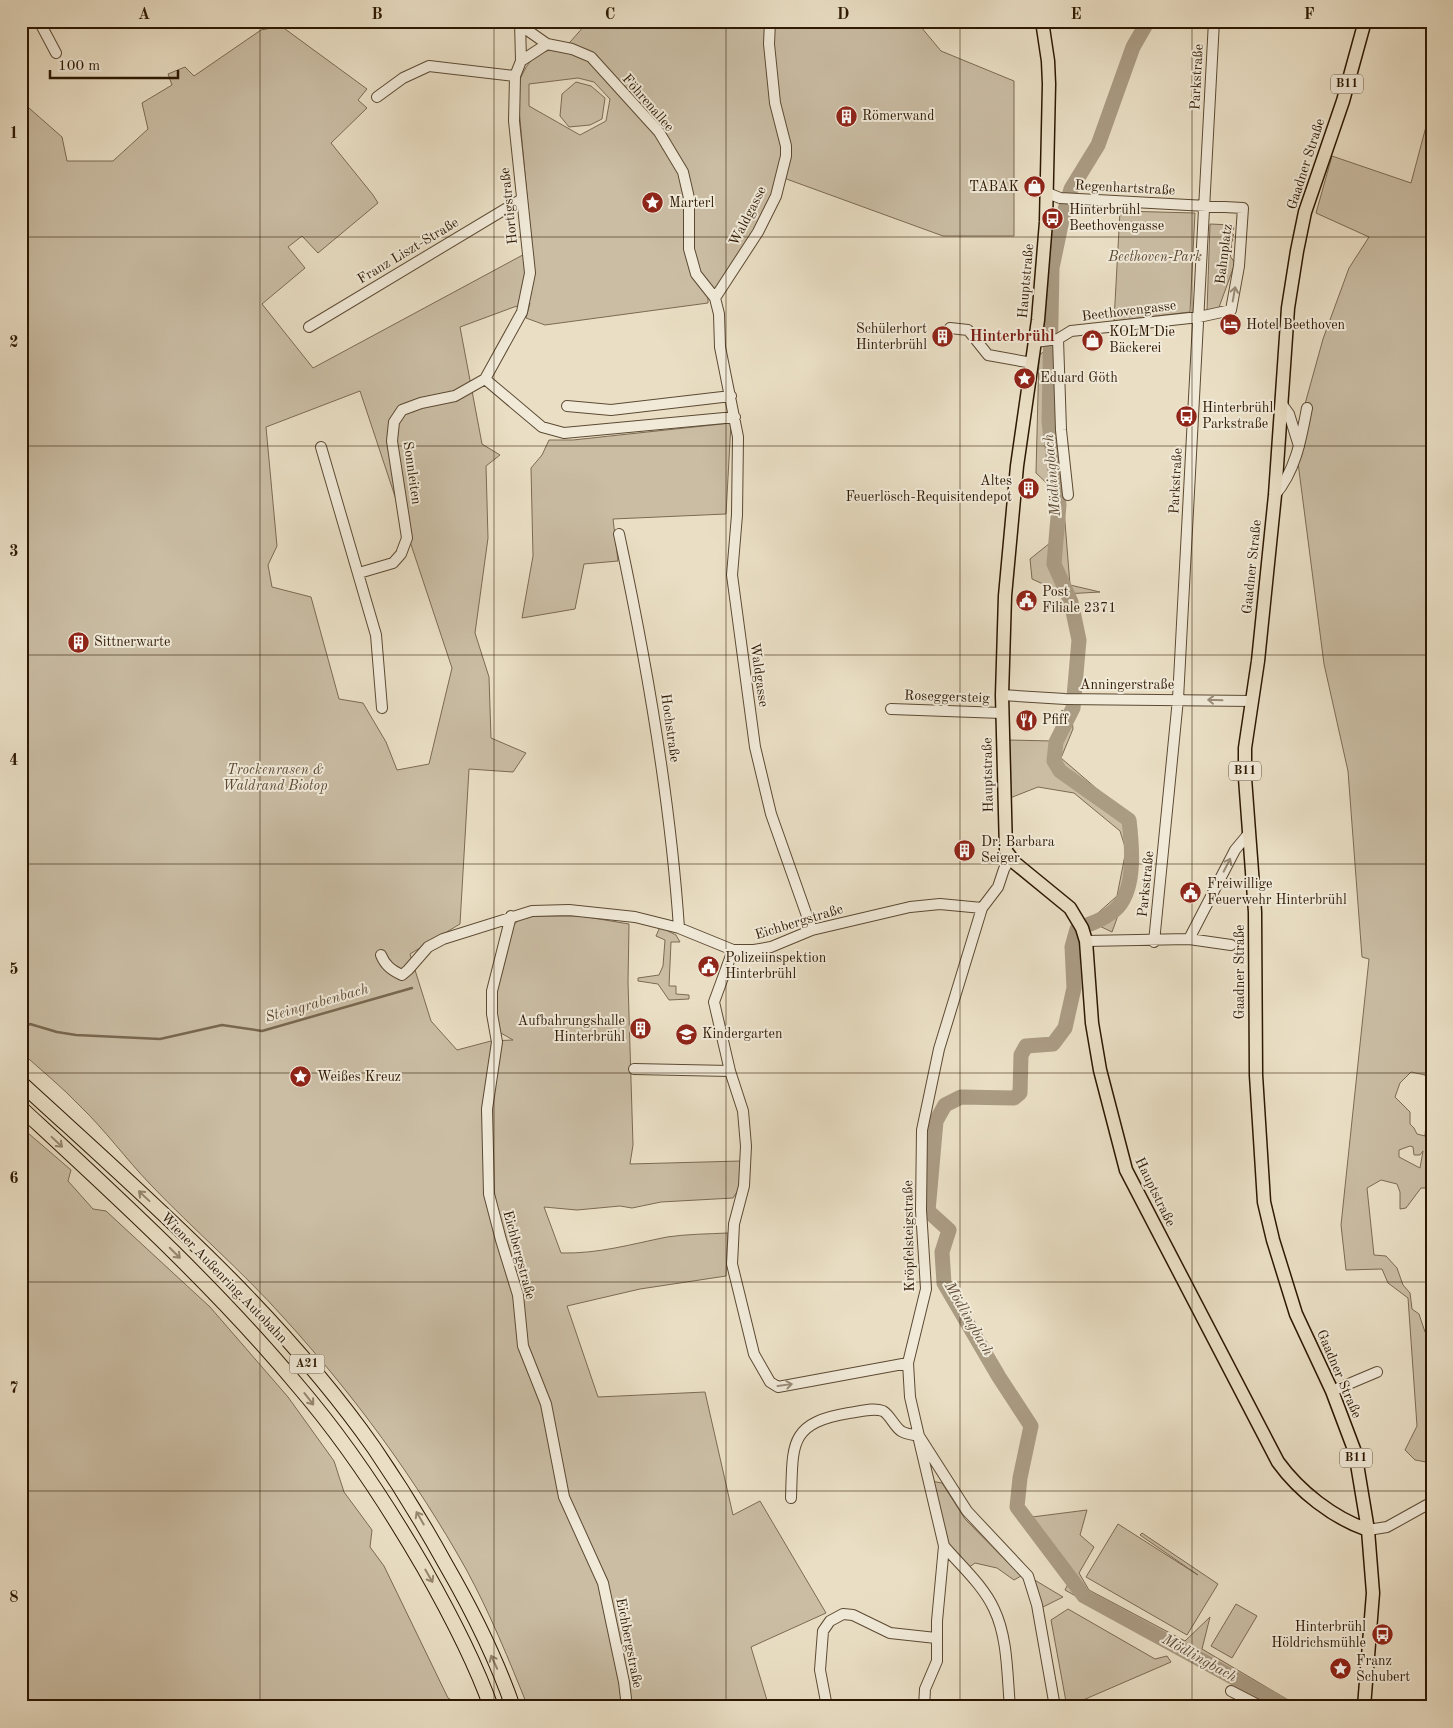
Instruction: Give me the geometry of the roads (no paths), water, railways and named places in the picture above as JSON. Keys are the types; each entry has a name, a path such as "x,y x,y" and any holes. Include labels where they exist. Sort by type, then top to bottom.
{"highway":[{"name":"Wiener Außenring Autobahn","path":"21,1083 160,1211 242,1292 315,1373 373,1447 417,1512 467,1602 513,1707"},
{"name":"Wiener Außenring Autobahn","path":"21,1108 223,1302 300,1387 355,1459 398,1522 447,1608 491,1707"}],"main road":[{"name":"Hauptstraße","path":"1010,859 1004,838 1002,695 1005,596 1017,466 1032,363 1038,341 1049,84 1048,61 1042,21"},
{"name":"Gaadner Straße","path":"1364,1707 1373,1593 1368,1530 1355,1452 1332,1390 1296,1314 1273,1240 1264,1202 1256,1075 1255,912 1245,778 1245,748 1252,702 1275,495 1288,308 1305,212 1343,101 1365,21"},
{"path":"1010,859 1070,908 1083,933"},
{"name":"Hauptstraße","path":"1083,933 1092,1023 1100,1070 1126,1170 1278,1462 1295,1483 1330,1510 1352,1524 1368,1530"}],"street":[{"path":"39,21 56,53"},
{"name":"Waldgasse","path":"770,21 769,44 775,103 786,146 786,156 776,196 758,232 715,298 719,314 720,347 735,417 738,447 732,575 756,747 770,814 812,930"},
{"name":"Parkstraße","path":"1154,942 1178,699 1214,21"},
{"name":"Föhrenallee","path":"520,23 547,44 572,49 591,57 659,132 683,172 689,198 689,249 696,274 715,298"},
{"name":"Hortigstraße","path":"485,379 522,312 530,273 514,121 515,76 520,61 520,23"},
{"path":"520,61 547,44"},
{"path":"377,97 403,78 429,66 515,76"},
{"name":"Regenhartstraße","path":"1045,192 1060,198 1204,206"},
{"name":"Franz Liszt-Straße","path":"309,327 522,199"},
{"name":"Bahnplatz","path":"1199,316 1231,310 1238,266 1243,208 1204,206"},
{"name":"Beethovengasse","path":"1038,341 1056,339 1071,331 1199,316"},
{"path":"950,328 968,330 988,355 1032,363"},
{"path":"1056,339 1061,430 1068,495"},
{"path":"485,379 542,427 564,433 735,417"},
{"name":"Sonnleiten","path":"359,573 393,563 401,554 407,538 392,441 394,422 402,410 420,403 455,396 485,379"},
{"path":"567,406 611,410 731,396"},
{"path":"1281,403 1289,414 1300,448"},
{"path":"1275,495 1283,485 1300,448 1307,408"},
{"path":"321,446 376,634 382,708"},
{"name":"Hochstraße","path":"619,534 651,692 676,876 679,928"},
{"name":"Anningerstraße","path":"1002,695 1064,699 1178,699 1252,702"},
{"name":"Roseggersteig","path":"891,709 1002,713"},
{"path":"1189,940 1235,850 1250,832"},
{"path":"982,908 998,887 1004,869 1010,859"},
{"name":"Eichbergstraße","path":"381,955 388,967 402,975 428,947 444,939 511,916 532,911 570,910 635,917 679,928 733,950 754,950 771,946 812,930 910,907 940,904 982,908"},
{"name":"Kröpfelsteigstraße","path":"982,908 939,1050 922,1130 921,1210 926,1289 908,1363 910,1397 919,1436 967,1512 1028,1576 1037,1605 1055,1707"},
{"name":"Eichbergstraße","path":"511,916 492,991 492,1014 497,1042 486,1109 489,1194 518,1295 523,1346 546,1404 564,1497 603,1583 624,1682 627,1707"},
{"path":"1083,933 1154,942 1189,940 1231,945"},
{"path":"733,950 714,1002 730,1071 743,1111 746,1146 744,1186 734,1224 732,1264 754,1354 770,1382 778,1387 908,1363"},
{"path":"634,1069 730,1071"},
{"path":"1332,1390 1373,1374"},
{"path":"791,1498 793,1456 797,1441 809,1426 823,1418 875,1409 884,1412 902,1432 919,1436 944,1546 936,1638 937,1661 926,1689 924,1707"},
{"path":"1368,1530 1387,1527 1432,1502"},
{"path":"944,1546 980,1587 994,1610 1004,1646 1010,1707"},
{"path":"827,1707 820,1670 823,1631 830,1622 843,1614 852,1615 890,1632 936,1638"},
{"path":"1231,1691 1262,1707"}],"waterway":[{"name":"Mödlingbach","path":"1148,21 1133,47 1098,145 1071,189 1062,220 1052,268 1049,422 1059,505 1054,564 1071,602 1079,640 1073,708 1056,742 1054,761 1060,771 1129,820 1132,853 1128,888 1124,899 1114,911 1093,923 1077,929 1072,947 1074,988 1065,1028 1053,1044 1026,1046 1021,1055 1020,1093 1014,1098 961,1097 945,1105 936,1121 928,1211 949,1230 942,1252 944,1283 999,1377 1031,1426 1020,1478 1017,1507 1084,1596 1287,1707"},
{"name":"Steingrabenbach","path":"22,1029 30,1024 57,1032 76,1035 160,1039 222,1025 262,1031 412,988"}],"place":[{"name":"Römerwand","path":"846,116"},
{"name":"TABAK","path":"1035,187"},
{"name":"Marterl","path":"653,203"},
{"name":"Hinterbrühl Beethovengasse","path":"1053,218"},
{"name":"Hotel Beethoven","path":"1230,325"},
{"name":"Schülerhort Hinterbrühl","path":"943,337"},
{"name":"KOLM Die Bäckerei","path":"1093,340"},
{"name":"Eduard Göth","path":"1024,378"},
{"name":"Hinterbrühl Parkstraße","path":"1186,416"},
{"name":"Altes Feuerlösch-Requisitendepot","path":"1028,489"},
{"name":"Post Filiale 2371","path":"1026,600"},
{"name":"Sittnerwarte","path":"78,642"},
{"name":"Pfiff","path":"1026,720"},
{"name":"Dr. Barbara Seiger","path":"965,850"},
{"name":"Freiwillige Feuerwehr Hinterbrühl","path":"1191,892"},
{"name":"Polizeiinspektion Hinterbrühl","path":"709,966"},
{"name":"Aufbahrungshalle Hinterbrühl","path":"641,1029"},
{"name":"Kindergarten","path":"686,1034"},
{"name":"Weißes Kreuz","path":"301,1077"},
{"name":"Hinterbrühl Höldrichsmühle","path":"1382,1635"},
{"name":"Franz Schubert","path":"1340,1669"}],"district":[{"name":"Hinterbrühl","path":"1012,337"}],"park label":[{"name":"Beethoven-Park","path":"1155,257"},
{"name":"Trockenrasen & Waldrand Biotop","path":"275,778"}]}
